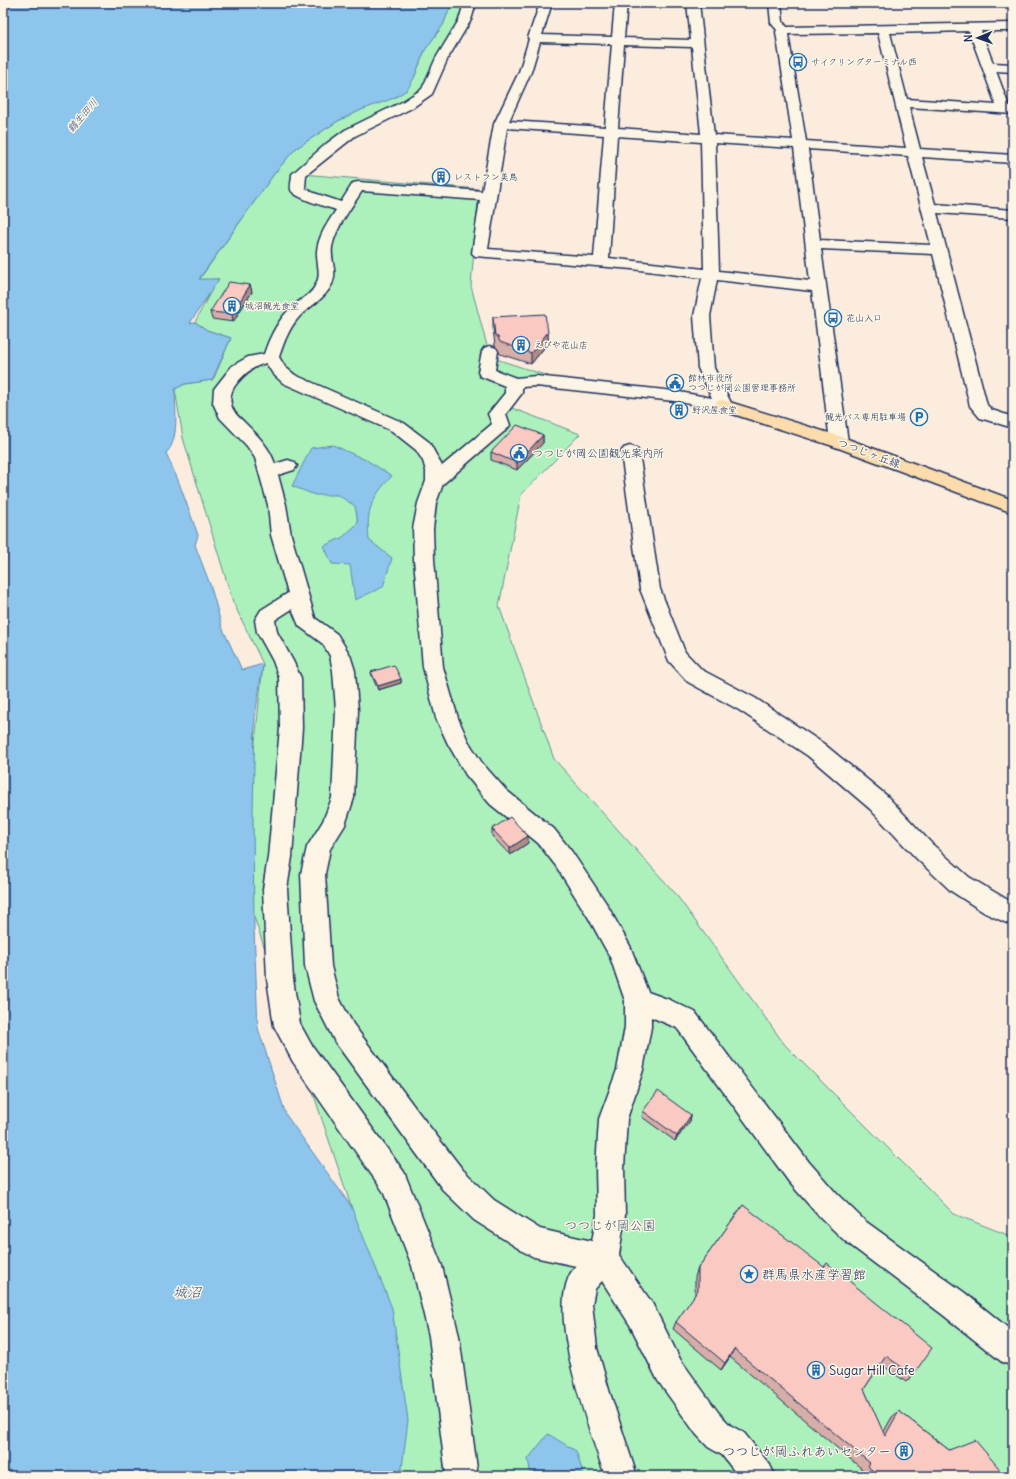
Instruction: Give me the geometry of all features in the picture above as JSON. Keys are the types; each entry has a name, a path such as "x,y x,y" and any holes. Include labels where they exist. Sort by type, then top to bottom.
{"main road":[{"name":"つつじヶ丘線","path":"723,406 839,442 1013,507"}],"street":[{"path":"344,208 309,196 298,190 299,174 350,133 407,105 427,91 442,58 465,20 470,3"},
{"path":"546,3 534,38 525,72 501,124 480,252 600,261 818,287"},
{"path":"600,261 621,3"},
{"path":"490,351 486,372 514,383 536,381 611,389 674,396 723,406 721,398 706,368 702,316 707,286 712,275 708,139 693,3"},
{"path":"775,3 777,22 784,31"},
{"path":"784,31 1013,27"},
{"path":"902,103 1008,110 974,28"},
{"path":"883,29 938,250 979,406 986,414 1013,423"},
{"path":"784,31 782,32 814,244 818,287 839,442"},
{"path":"534,38 698,44"},
{"path":"989,67 1013,68"},
{"path":"501,124 1013,159"},
{"path":"271,357 283,327 299,309 316,296 324,286 328,272 324,255 327,239 358,186 488,196"},
{"path":"928,208 1013,214"},
{"path":"814,244 938,250"},
{"path":"271,357 254,361 238,370 223,389 222,403 226,414 253,442 264,458 277,469 277,504 281,535 306,621 330,639 340,655 344,671 347,710 343,798 333,824 319,847 313,874 318,966 327,1000 344,1033 409,1122 453,1180 484,1210 534,1242 604,1258 641,1314 670,1370 703,1417 719,1436 733,1444 759,1476"},
{"path":"271,357 279,370 289,379 398,427 423,446 432,461 435,472 435,481 427,503 423,529 424,559 433,667 447,718 459,744 474,769 498,797 546,836 564,859 597,910 621,954 638,1001 638,1027 630,1070 613,1118 610,1168 611,1215 604,1258 581,1282 577,1304 582,1348 593,1390 621,1476"},
{"path":"435,481 502,424 497,414 513,393 514,383"},
{"path":"630,452 650,589 676,656 695,676 747,704 816,750 878,802 924,851 960,884 994,906 1013,915"},
{"path":"298,596 268,615 264,620 267,632 284,661 290,678 291,728 280,857 275,889 280,979 287,1026 302,1053 394,1182 427,1266 444,1336 462,1476"},
{"path":"638,1001 661,1008 686,1020 799,1172 849,1226 954,1304 1013,1351"}],"green space":[{"name":"つつじが岡公園","path":"452,3 466,3 459,23 419,93 368,120 302,174 479,189 471,286 490,357 551,377 547,388 526,386 509,407 580,434 521,495 499,606 554,759 675,893 785,1045 954,1214 1013,1237 1013,1476 398,1476 351,1206 241,878 263,664 233,602 183,438 175,389 185,384 212,380 214,378 231,338 207,330 195,322 213,287 219,279 199,280 274,174 295,149 338,121 361,110 414,78 425,50 443,25"}],"water":[{"name":"城沼","path":"3,3 452,3 443,25 425,50 414,78 407,90 394,98 361,110 338,121 295,149 274,174 199,279 219,279 190,323 195,322 207,330 231,338 212,380 185,384 175,389 175,432 170,447 166,453 178,480 198,535 195,545 211,587 222,627 242,670 263,664 255,717 253,813 254,929 258,1028 286,1115 351,1206 392,1308 408,1420 401,1476 3,1476"},
{"path":"333,445 368,461 392,476 375,498 369,512 368,530 369,540 392,558 383,587 355,600 350,565 332,564 324,546 343,537 358,523 355,506 338,495 315,495 292,486 311,448"},
{"path":"548,1434 576,1451 584,1476 531,1476 528,1459"}],"building":[{"path":"229,282 250,285 232,314 210,312"},
{"name":"えびや花山店","path":"545,314 548,332 531,353 500,342 498,337 495,335 493,317"},
{"path":"517,425 543,435 517,463 491,452"},
{"path":"394,665 401,679 378,686 371,672"},
{"path":"510,817 528,836 510,848 492,829"},
{"path":"658,1091 691,1115 677,1136 643,1111"},
{"path":"743,1205 824,1267 827,1263 932,1348 913,1375 886,1356 864,1389 885,1436 899,1411 949,1450 975,1440 998,1467 1002,1476 878,1476 868,1466 870,1463 734,1349 725,1363 676,1322 698,1290 698,1268"}],"place":[{"name":"サイクリングターミナル西","path":"798,62"},
{"name":"レストラン美鳥","path":"441,177"},
{"name":"城沼観光食堂","path":"232,306"},
{"name":"花山入口","path":"833,318"},
{"name":"えびや花山店","path":"521,345"},
{"name":"館林市役所 つつじが岡公園管理事務所","path":"675,383"},
{"name":"野沢屋食堂","path":"679,410"},
{"name":"観光バス専用駐車場","path":"919,417"},
{"name":"つつじが岡公園観光案内所","path":"519,453"},
{"name":"群馬県水産学習館","path":"749,1274"},
{"name":"Sugar Hill Cafe","path":"816,1370"},
{"name":"つつじが岡ふれあいセンター","path":"904,1451"}],"water label":[{"name":"鶴生田川","path":"82,115"}]}
